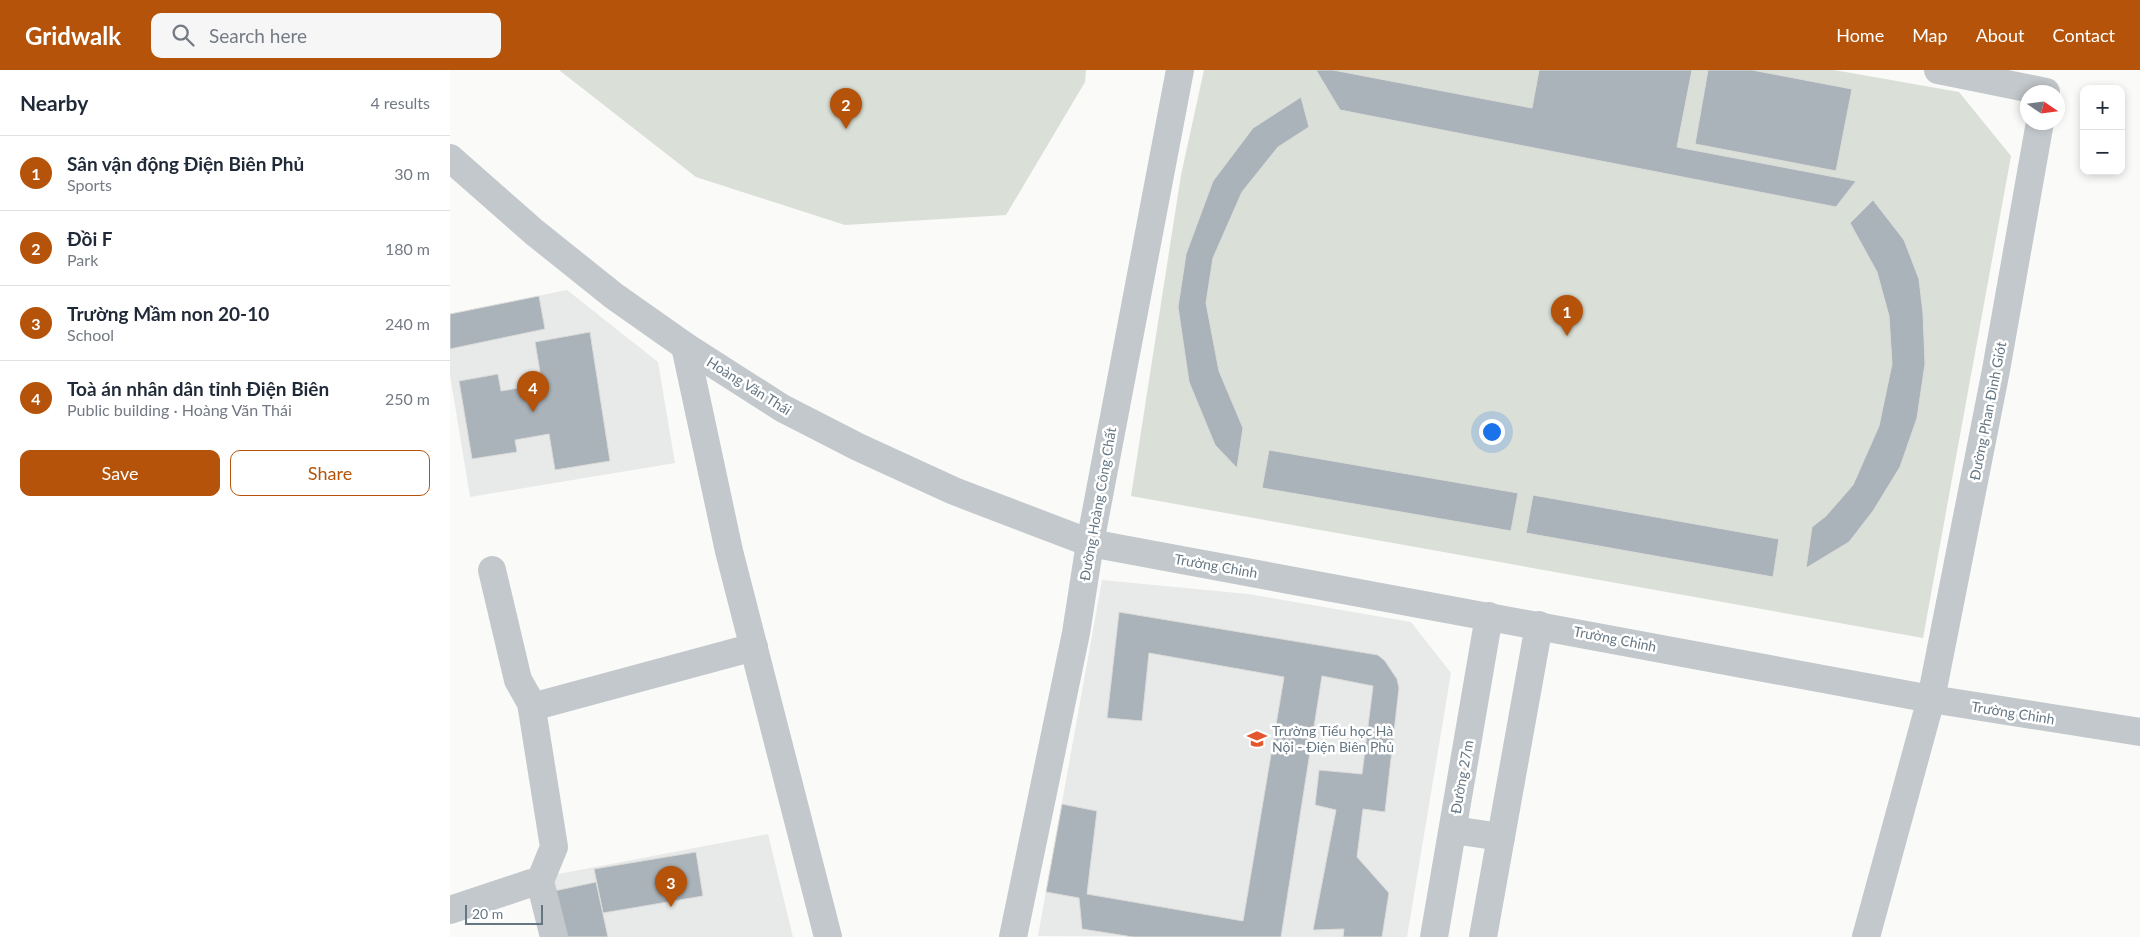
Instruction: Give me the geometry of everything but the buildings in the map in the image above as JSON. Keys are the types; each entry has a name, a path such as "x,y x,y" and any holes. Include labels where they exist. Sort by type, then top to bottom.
{"street":[{"name":"Đường Hoàng Công Chất","path":"1013,937 1076,633 1090,543 1180,70"},
{"path":"1938,70 2020,87"},
{"path":"2047,85 2049,70"},
{"name":"Đường Phan Đình Giót","path":"1866,937 1931,699 1996,370 2039,130"},
{"name":"Hoàng Văn Thái","path":"450,158 534,232 614,296 685,346 782,408 858,447 954,491 1090,543"},
{"path":"685,346 727,541 828,937"},
{"name":"Trường Chinh","path":"1090,543 1931,699 2140,732"},
{"path":"492,570 518,680 532,707 554,847 538,886"},
{"name":"Đường 27m","path":"1434,937 1489,616"},
{"path":"1483,937 1540,625"},
{"path":"532,707 754,647"},
{"path":"1453,830 1501,837"},
{"path":"450,910 531,883 542,889 554,937"}],"shaded area":[{"path":"559,70 1086,70 1085,82 1006,215 845,225 696,177"},
{"path":"1204,70 1834,70 1959,92 2011,156 1923,638 1131,496 1181,175"},
{"path":"567,290 658,362 675,463 470,497 450,375 450,314"},
{"name":"Trường Tiểu học Hà Nội - Điện Biên Phủ","path":"1102,580 1248,594 1411,622 1451,673 1407,937 1038,936"},
{"path":"768,834 793,937 562,937 548,876"}],"place":[{"name":"Đồi F","path":"846,129"},
{"name":"Sân vận động Điện Biên Phủ","path":"1567,336"},
{"name":"Toà án nhân dân tỉnh Điện Biên","path":"533,412"},
{"name":"Trường Tiểu học Hà Nội - Điện Biên Phủ","path":"1257,739"},
{"name":"Trường Mầm non 20-10","path":"671,907"}]}
